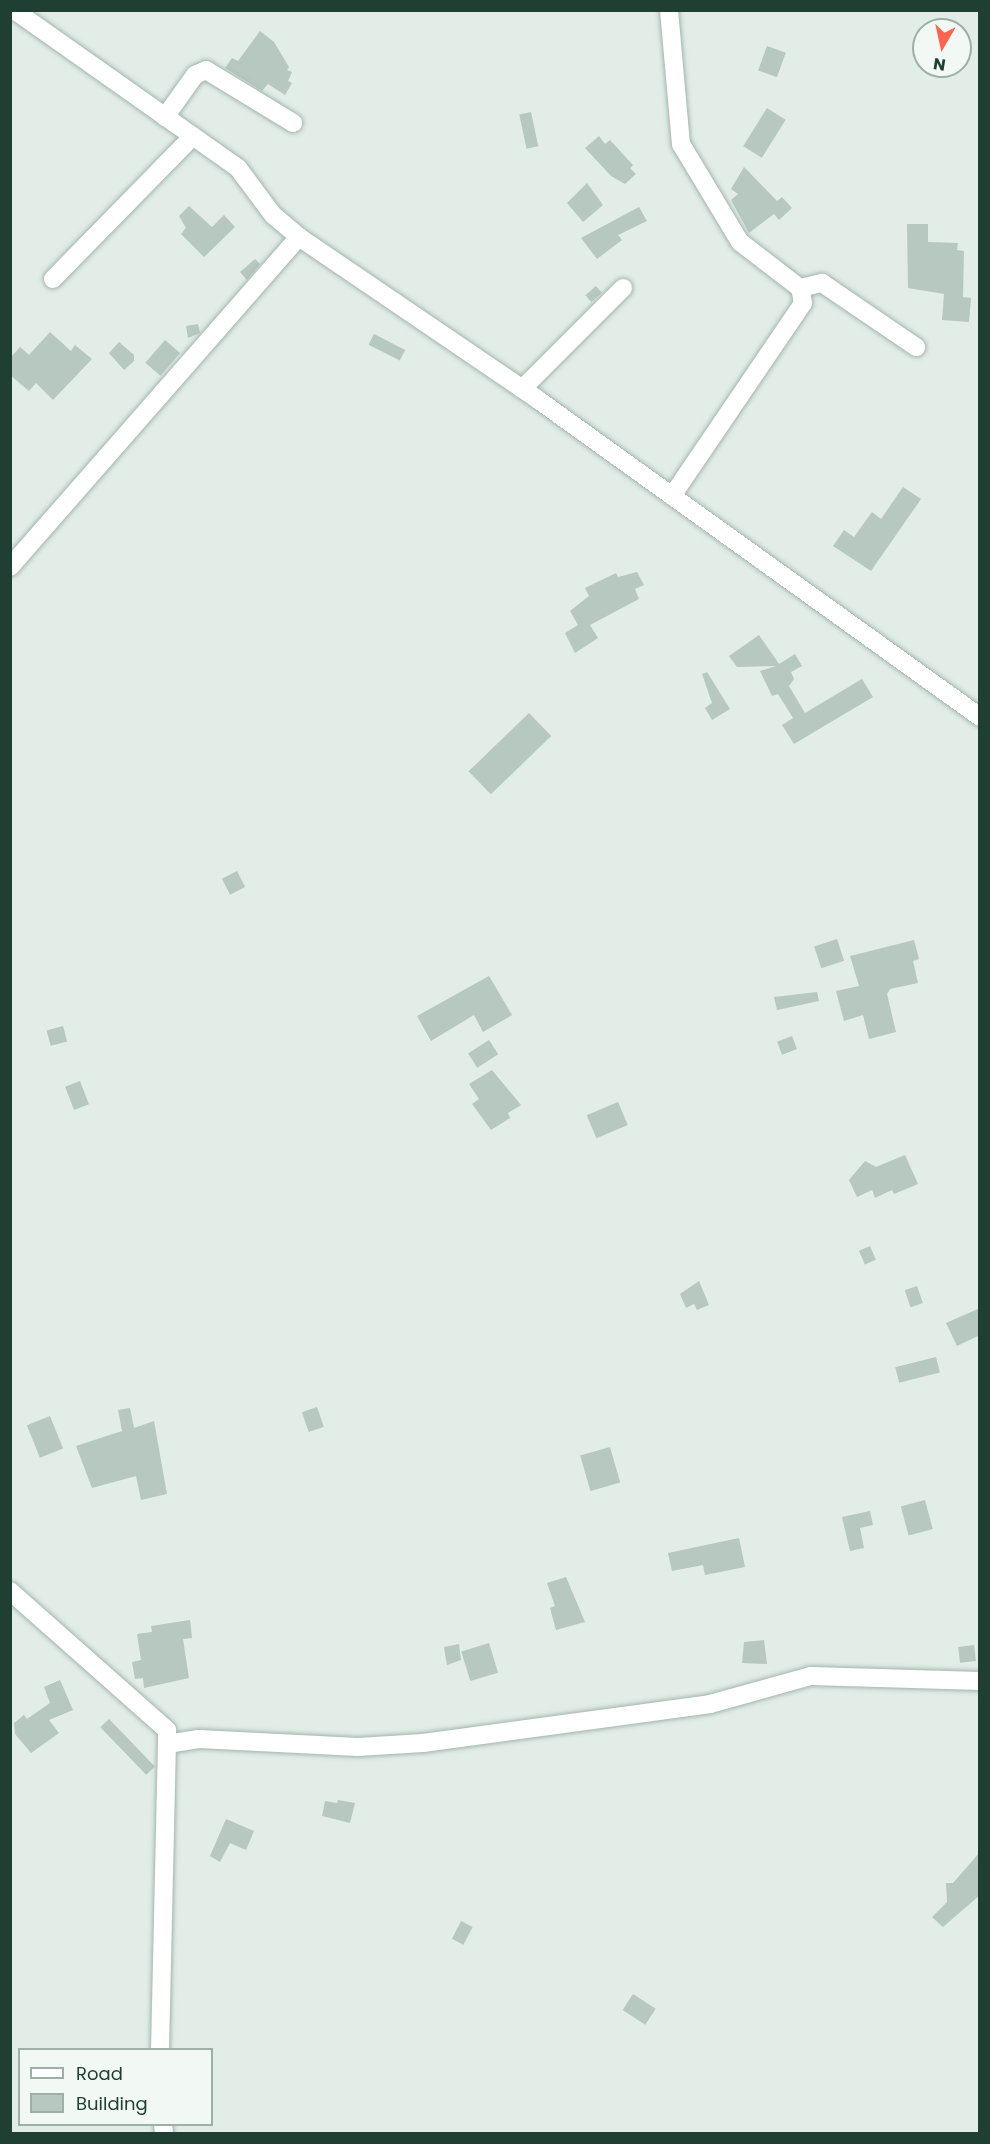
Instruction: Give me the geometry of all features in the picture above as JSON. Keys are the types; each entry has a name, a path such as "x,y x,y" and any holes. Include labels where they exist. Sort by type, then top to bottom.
{"street":[{"path":"14,10 238,168 273,215 299,237 522,389 980,717"},
{"path":"669,10 685,156 740,242 800,288 803,303 672,496"},
{"path":"165,117 195,75 206,70 293,123"},
{"path":"53,279 193,136"},
{"path":"10,567 299,237"},
{"path":"800,288 822,283 916,347"},
{"path":"522,389 622,288"},
{"path":"10,1591 167,1730 160,2048"},
{"path":"167,1744 199,1739 358,1747 423,1743 710,1704 811,1676 980,1681"}],"building":[{"path":"260,31 274,42 289,67 287,70 292,72 288,81 292,83 285,95 268,84 262,91 225,68 232,58 238,61"},
{"path":"767,46 786,53 777,77 758,70"},
{"path":"767,108 786,120 762,158 743,146"},
{"path":"531,112 538,146 527,149 519,114"},
{"path":"599,136 605,144 610,140 633,165 630,168 636,174 625,184 611,176 585,148"},
{"path":"744,167 777,201 782,197 792,208 779,220 774,214 749,233 731,200 738,194 731,189"},
{"path":"587,183 603,205 583,222 567,203"},
{"path":"189,206 212,227 224,215 235,227 204,257 181,234 186,228 179,216"},
{"path":"639,207 647,221 618,235 622,240 597,259 581,238"},
{"path":"907,224 928,224 928,242 958,243 957,250 964,251 963,297 971,298 969,322 942,320 944,294 908,288"},
{"path":"255,259 260,264 247,280 240,272"},
{"path":"596,286 602,293 591,302 585,295"},
{"path":"198,324 200,333 188,338 186,326"},
{"path":"50,332 71,351 75,345 92,359 53,400 36,383 29,391 10,375 10,358 20,347 29,355"},
{"path":"374,334 405,350 400,361 369,345"},
{"path":"165,340 180,353 160,376 145,363"},
{"path":"119,342 134,355 134,361 124,370 109,353"},
{"path":"903,487 921,499 871,571 833,546 844,530 854,537 872,512 881,519"},
{"path":"637,572 644,585 635,589 639,599 590,625 598,638 575,653 565,633 578,625 570,611 589,596 585,588 616,573 618,577"},
{"path":"759,635 779,664 795,654 802,666 791,672 794,679 789,686 805,713 862,679 873,697 794,744 782,725 793,718 778,694 772,696 760,671 776,666 737,667 729,656"},
{"path":"707,672 730,709 712,720 705,708 712,703 702,674"},
{"path":"529,713 551,736 491,794 469,771"},
{"path":"237,871 245,887 230,895 222,879"},
{"path":"837,939 844,961 821,968 814,946"},
{"path":"914,940 919,959 913,961 918,983 890,989 887,994 896,1032 869,1039 863,1015 844,1021 836,991 859,986 850,956"},
{"path":"489,976 512,1015 483,1032 474,1015 431,1041 417,1016"},
{"path":"817,992 819,1001 777,1010 774,997"},
{"path":"63,1026 67,1041 51,1046 47,1030"},
{"path":"792,1036 797,1049 782,1055 777,1042"},
{"path":"489,1040 498,1054 477,1068 468,1054"},
{"path":"492,1070 521,1105 508,1113 510,1118 491,1130 472,1104 479,1099 469,1084"},
{"path":"80,1081 89,1104 74,1110 65,1087"},
{"path":"618,1102 628,1125 596,1138 587,1115"},
{"path":"905,1155 918,1184 894,1194 892,1190 875,1198 872,1190 857,1197 849,1180 865,1161 876,1167"},
{"path":"870,1246 876,1260 865,1264 859,1251"},
{"path":"699,1281 709,1305 697,1310 694,1304 686,1308 680,1294"},
{"path":"917,1286 923,1303 911,1307 905,1290"},
{"path":"980,1308 980,1335 957,1346 946,1323"},
{"path":"936,1357 940,1373 899,1383 895,1367"},
{"path":"317,1407 324,1427 309,1432 302,1412"},
{"path":"130,1408 134,1428 154,1421 167,1494 141,1500 136,1476 92,1488 76,1446 122,1431 118,1410"},
{"path":"50,1416 63,1448 40,1458 27,1425"},
{"path":"610,1447 620,1483 590,1491 580,1456"},
{"path":"925,1500 933,1529 909,1535 901,1506"},
{"path":"870,1511 873,1525 860,1528 864,1548 850,1551 842,1517"},
{"path":"739,1538 745,1567 705,1575 703,1565 672,1571 668,1553"},
{"path":"566,1577 585,1622 556,1630 550,1608 555,1606 547,1583"},
{"path":"190,1620 192,1638 183,1639 189,1678 144,1688 143,1678 135,1679 132,1662 141,1660 137,1634 152,1632 151,1626"},
{"path":"764,1640 767,1664 742,1663 744,1642"},
{"path":"489,1643 498,1673 470,1681 461,1651"},
{"path":"459,1644 461,1660 447,1665 444,1647"},
{"path":"974,1645 976,1661 960,1663 958,1647"},
{"path":"60,1680 73,1710 49,1720 59,1733 31,1753 15,1734 14,1723 24,1715 27,1719 50,1703 44,1687"},
{"path":"109,1719 155,1766 146,1775 100,1727"},
{"path":"338,1800 355,1803 350,1823 322,1816 325,1801 337,1803"},
{"path":"226,1819 254,1831 246,1850 230,1843 220,1862 210,1856"},
{"path":"980,1852 980,1895 943,1927 932,1917 947,1902 946,1883 953,1883"},
{"path":"461,1921 473,1927 464,1945 452,1939"},
{"path":"633,1994 656,2009 645,2025 623,2010"}]}
